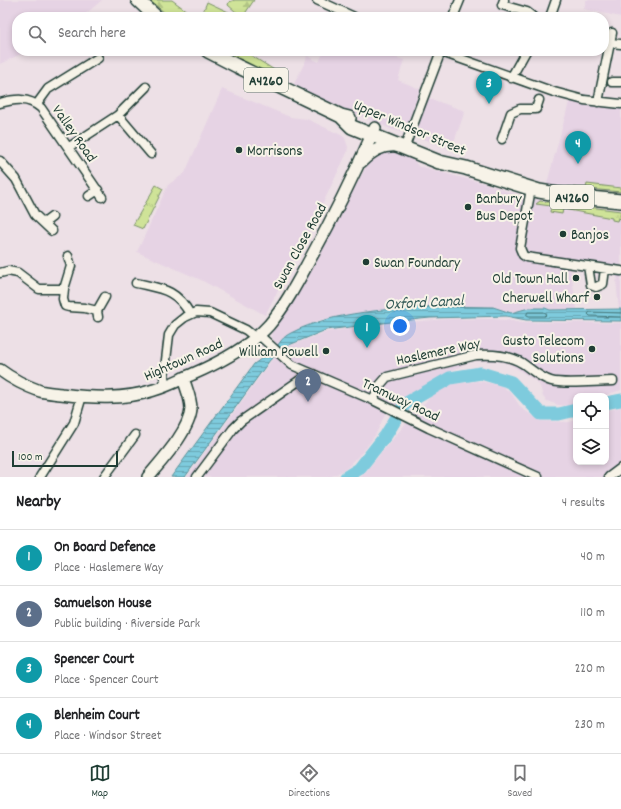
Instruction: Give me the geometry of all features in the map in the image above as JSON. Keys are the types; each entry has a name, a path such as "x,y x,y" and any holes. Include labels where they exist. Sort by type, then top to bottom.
{"main road":[{"path":"138,0 151,12"},
{"name":"Upper Windsor Street","path":"218,56 341,116 403,143 439,162 466,168 528,188"},
{"name":"Upper Windsor Street","path":"341,116 352,127 373,131"},
{"name":"A4260","path":"528,188 569,196 621,200"}],"street":[{"path":"317,0 343,12"},
{"path":"455,12 460,0"},
{"path":"504,0 502,5 527,12"},
{"path":"552,12 556,0"},
{"path":"609,48 612,33"},
{"path":"610,43 621,44"},
{"path":"403,143 438,56"},
{"path":"453,56 511,78 569,96 598,102 621,104"},
{"path":"511,78 523,56"},
{"path":"598,102 607,56"},
{"path":"37,104 48,89 98,58"},
{"path":"69,147 118,115 146,87"},
{"name":"Valley Road","path":"0,102 18,99 28,100 37,104 41,108 100,194 89,196"},
{"path":"502,139 510,113 520,109 536,108 539,100"},
{"path":"118,115 151,154"},
{"name":"Swan Close Road","path":"352,127 358,135 361,145 362,152 358,165"},
{"name":"Swan Close Road","path":"257,336 277,315 296,284 337,209 373,131"},
{"name":"Swan Close Road","path":"358,165 379,148 387,145 403,143"},
{"path":"0,161 16,180 35,215 52,231"},
{"path":"528,188 520,248 521,252 526,257 621,270"},
{"path":"44,223 52,217"},
{"path":"68,256 71,266 64,289 63,299 65,306 85,308 98,314 105,297"},
{"path":"588,266 591,285 596,287 602,286 605,269"},
{"path":"0,273 8,271 18,273 39,289 64,289"},
{"path":"136,283 171,292 186,306 190,314 180,320 169,335 164,376 166,386"},
{"name":"Tramway Road","path":"190,314 201,312 215,315 257,336 292,365 373,400 407,418 538,477"},
{"name":"Hightown Road","path":"0,370 10,378 41,391 98,397 130,396 166,386 217,363 244,347 257,336"},
{"name":"Haslemere Way","path":"373,400 380,384 388,377 476,354 487,354 513,359 520,362 546,380 556,382 613,381"},
{"path":"197,477 237,425 310,373"},
{"path":"148,477 184,431 188,421 190,403 183,378"},
{"path":"40,477 74,423 82,396"},
{"path":"104,477 135,435"},
{"path":"609,477 621,468"}],"shaded area":[{"path":"0,0 102,0 88,12 12,12 12,56 17,56 0,64"},
{"path":"586,0 621,0 621,17 609,14 609,12 598,12 584,9"},
{"path":"307,56 319,62 322,56 392,56 404,60 398,80 420,89 406,128 401,131 393,130 313,95 294,84"},
{"path":"222,89 290,117 307,119 341,135 345,138 348,147 347,153 312,226 265,315 201,280 137,252 168,185 185,173"},
{"path":"571,95 621,103 621,194 546,187"},
{"path":"428,98 465,111 451,150 414,135"},
{"path":"392,149 410,156 419,167 487,184 520,196 568,205 621,211 621,309 619,309 616,281 618,280 616,274 570,267 577,309 550,310 545,308 529,308 514,313 508,313 493,307 439,306 398,309 320,320 291,333 282,339 278,345 271,337 272,332 291,303 367,165 383,151"},
{"path":"449,319 494,319 525,322 621,323 621,390 609,394 573,393 573,405 558,405 547,401 543,397 540,386 537,382 510,364 498,361 470,361 451,371 385,414 376,434 366,448 347,468 335,475 327,477 187,477 271,361 289,346 326,332 382,324"},
{"path":"478,381 502,386 512,394 521,408 541,421 573,421 573,465 609,465 609,410 621,407 621,466 607,477 361,477 417,410 437,391 453,384"}],"green space":[{"path":"149,0 172,0 188,12 164,12"},
{"path":"235,0 254,0 246,12 236,12 228,5 229,2"},
{"path":"207,2 228,12 203,12"},
{"path":"230,56 252,56 284,76 283,83"},
{"path":"587,184 621,188 621,192 568,187 586,188"},
{"path":"156,185 163,189 143,229 133,225"},
{"path":"540,201 621,211 621,219 618,218 617,221 612,220 612,218 563,209 562,214 550,212 551,206 536,204"}],"water":[{"path":"439,306 493,307 511,313 529,308 545,308 550,310 621,309 621,321 526,320 506,316 430,318 326,330 289,345 270,360 185,477 171,477 254,364 278,345 287,335 325,320 363,312"}],"waterway":[{"path":"346,477 359,469 386,435 405,404 450,378 481,373 511,382 541,414 559,414 573,411"},
{"path":"609,402 621,400"}],"place":[{"name":"Spencer Court","path":"489,104"},
{"name":"Morrisons","path":"239,150"},
{"name":"Blenheim Court","path":"578,164"},
{"name":"Banbury Bus Depot","path":"468,207"},
{"name":"Banjos","path":"563,234"},
{"name":"Swan Foundary","path":"366,262"},
{"name":"Old Town Hall","path":"576,278"},
{"name":"Cherwell Wharf","path":"597,297"},
{"name":"On Board Defence","path":"367,348"},
{"name":"Gusto Telecom Solutions","path":"592,349"},
{"name":"William Powell","path":"326,351"},
{"name":"Samuelson House","path":"308,402"}],"water label":[{"name":"Oxford Canal","path":"424,301"}]}
